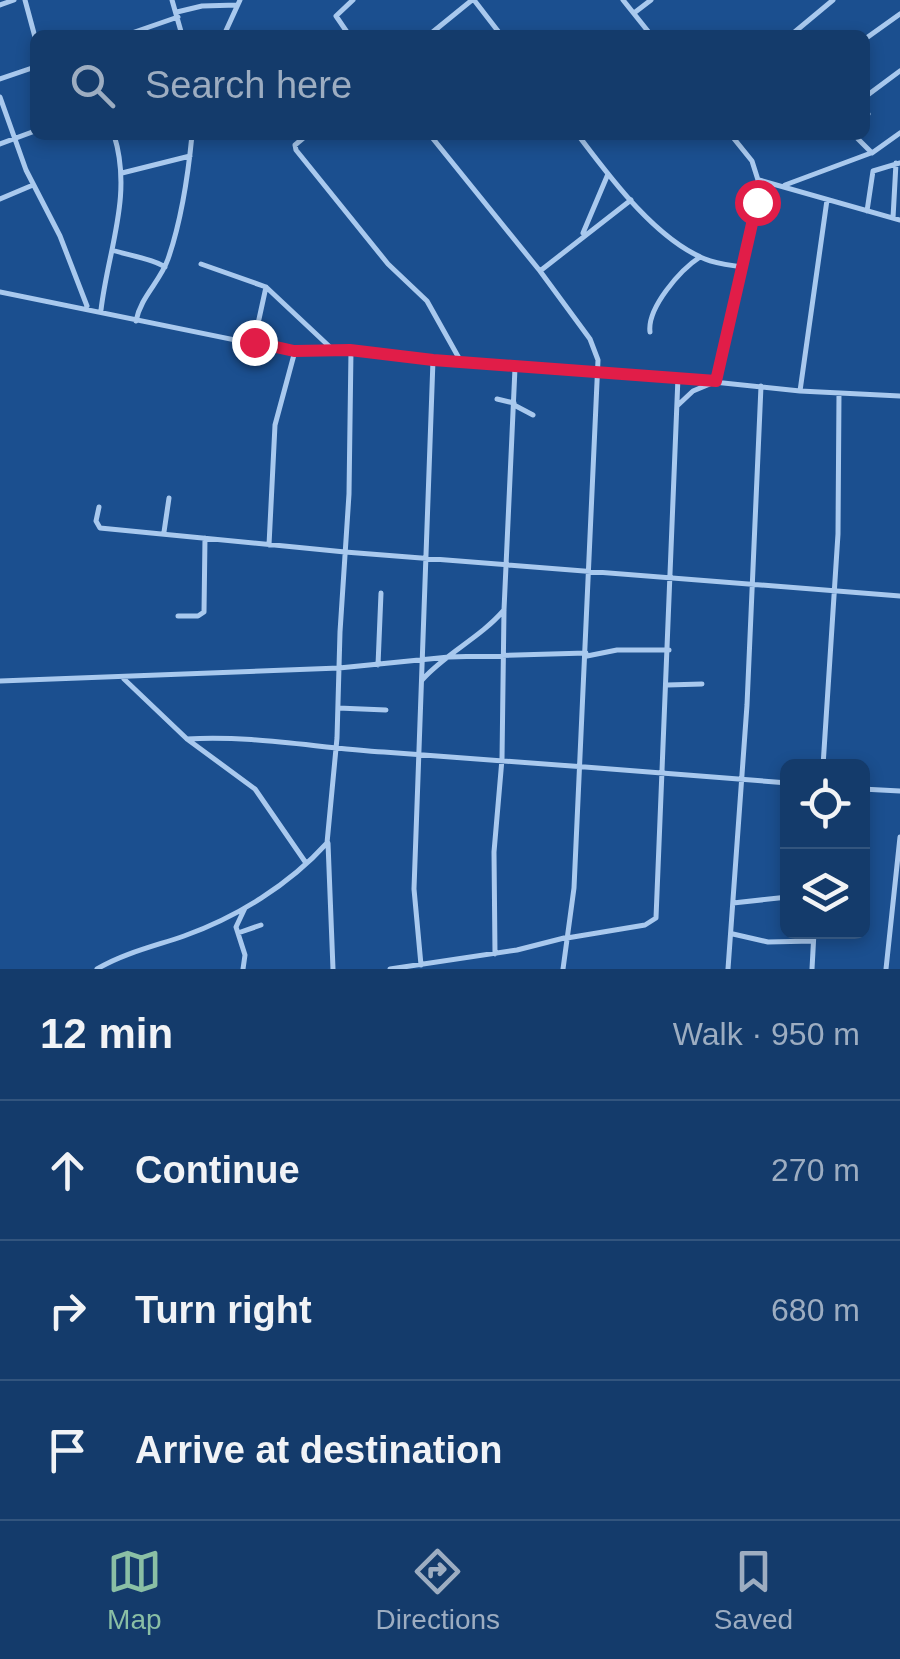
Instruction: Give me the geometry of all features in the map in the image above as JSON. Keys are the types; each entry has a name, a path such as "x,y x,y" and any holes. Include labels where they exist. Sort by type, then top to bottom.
{"street":[{"path":"0,5 14,0"},
{"path":"25,0 33,30"},
{"path":"172,0 181,30"},
{"path":"346,30 336,16 353,0"},
{"path":"436,30 473,0 497,30"},
{"path":"623,0 647,30"},
{"path":"634,12 651,0"},
{"path":"797,30 833,0"},
{"path":"139,30 202,6 239,3 226,30"},
{"path":"870,36 900,14"},
{"path":"0,79 30,68"},
{"path":"870,93 900,71"},
{"path":"0,97 33,186 60,236 88,308"},
{"path":"782,186 871,152 900,132"},
{"path":"0,144 30,133"},
{"path":"100,310 121,205 122,173 115,140"},
{"path":"136,321 144,296 165,268 177,227 192,140"},
{"path":"300,140 295,149 388,264 427,301 460,360"},
{"path":"434,140 540,270 594,346 599,370 580,765 563,969"},
{"path":"582,140 668,236 700,257 743,266"},
{"path":"716,381 758,180 752,161 735,140"},
{"path":"859,140 871,152"},
{"path":"122,173 190,156"},
{"path":"758,180 782,186 827,200 896,219 898,163 873,171 867,211"},
{"path":"582,236 608,173"},
{"path":"0,199 33,186"},
{"path":"540,270 632,200"},
{"path":"800,391 827,200"},
{"path":"112,250 158,262 165,268"},
{"path":"650,332 650,316 683,269 700,257"},
{"path":"201,264 266,287 334,349"},
{"path":"254,342 266,287"},
{"path":"0,292 294,351 350,350 800,391 900,396"},
{"path":"334,969 327,840 337,748 350,350"},
{"path":"269,545 275,425 294,351"},
{"path":"421,964 414,889 433,360"},
{"path":"495,954 494,852 502,759 515,366"},
{"path":"390,969 495,954 655,922 678,377"},
{"path":"677,406 692,391 716,381"},
{"path":"728,969 761,386"},
{"path":"823,759 838,534 839,393"},
{"path":"497,399 533,414"},
{"path":"164,532 169,498"},
{"path":"99,507 96,521 100,528 508,566 900,596"},
{"path":"178,616 198,616 204,612 204,538"},
{"path":"378,665 381,593"},
{"path":"420,682 487,629 504,610"},
{"path":"0,681 339,668 449,657 668,650"},
{"path":"123,678 187,739 255,789 306,863"},
{"path":"667,685 702,684"},
{"path":"338,708 386,710"},
{"path":"187,739 219,738 502,759 780,783"},
{"path":"870,790 900,791"},
{"path":"886,969 900,838"},
{"path":"97,969 198,930 247,906 306,863 327,840"},
{"path":"733,903 780,898"},
{"path":"243,969 245,955 237,921 247,906"},
{"path":"238,933 262,925"},
{"path":"731,933 768,942 813,942"},
{"path":"812,969 813,939"}],"route":[{"path":"254,342 294,351 350,350 716,381 757,202"}]}
